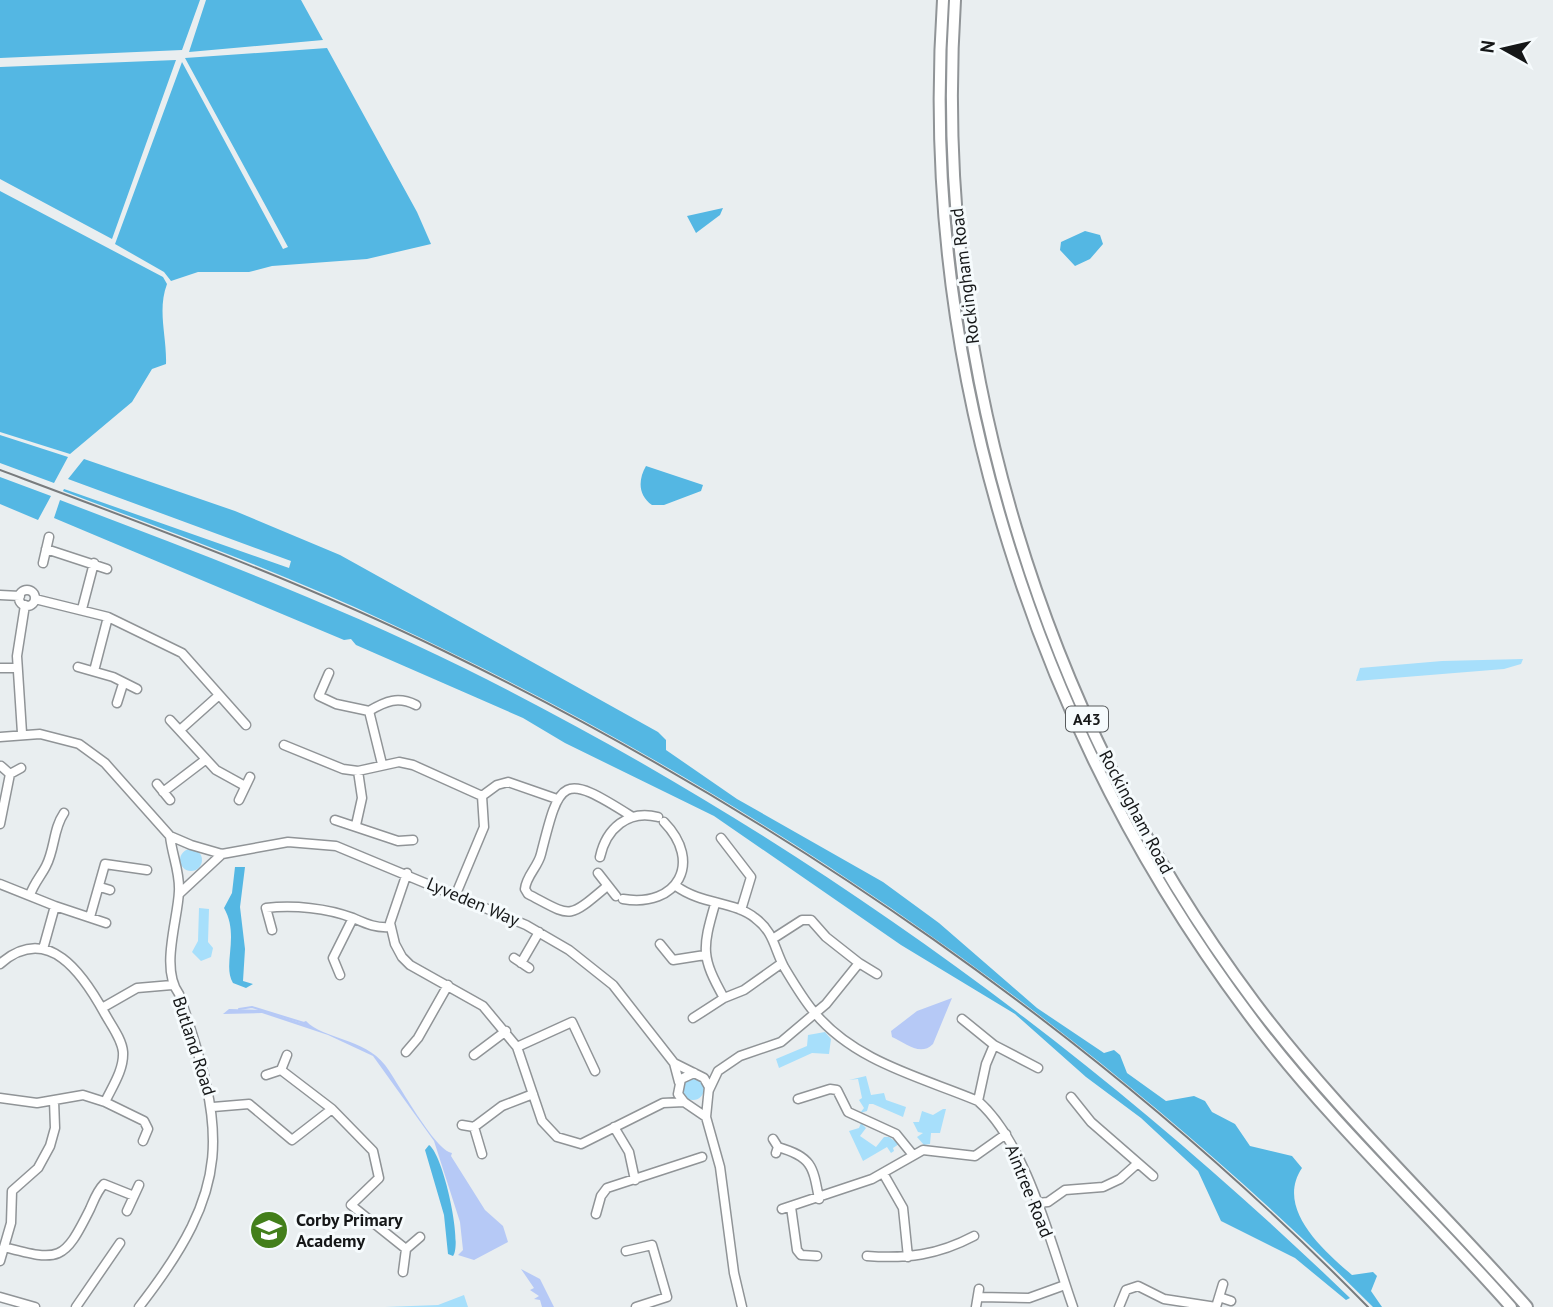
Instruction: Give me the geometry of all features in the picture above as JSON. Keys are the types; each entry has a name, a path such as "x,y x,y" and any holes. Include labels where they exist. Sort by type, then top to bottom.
{"highway":[{"name":"Rockingham Road","path":"943,0 940,99 942,174 959,336 974,418 1004,534 1039,636 1068,705 1145,858 1227,985 1329,1111 1511,1307"},
{"name":"Rockingham Road","path":"955,0 951,98 954,173 971,336 992,443 1016,530 1077,698 1154,850 1199,922 1255,1003 1339,1104 1527,1307"}],"street":[{"path":"43,563 49,537"},
{"path":"46,549 107,569"},
{"path":"82,609 94,564"},
{"path":"0,595 20,596 29,590 35,599 108,617 182,653 246,725"},
{"path":"20,596 25,605 17,668 22,733"},
{"path":"25,605 31,604 35,599"},
{"path":"94,671 108,617"},
{"path":"78,667 137,689"},
{"path":"0,668 17,668"},
{"path":"313,707 329,673"},
{"path":"117,703 123,684"},
{"path":"180,730 218,696"},
{"path":"319,696 336,704 369,711 392,700 403,699 416,705"},
{"path":"369,711 382,764"},
{"path":"170,720 205,760 223,775 246,786"},
{"name":"Lyveden Way","path":"0,737 22,733 54,736 88,750 112,770 170,836 176,857"},
{"path":"284,746 343,769 358,771 382,764 413,765 482,796"},
{"path":"163,792 205,760"},
{"path":"1,766 10,774"},
{"path":"10,774 21,768"},
{"path":"356,825 362,798 358,771"},
{"path":"0,824 10,774"},
{"path":"239,800 250,777"},
{"path":"456,894 484,827 482,796 488,790 508,782 557,799"},
{"path":"156,784 170,800"},
{"path":"598,873 606,887 620,897 652,898 676,886 683,868 680,844 661,820 631,816 578,786 572,787 557,799 546,826 540,857 524,889 528,894 569,914 577,912 606,887"},
{"path":"30,895 37,878 47,865 58,822 64,813"},
{"path":"600,857 608,836 631,816"},
{"path":"335,820 356,825 398,842 413,840"},
{"name":"Lyveden Way","path":"170,836 222,854 288,842 316,843 352,850 539,932 569,950 613,985 674,1063 707,1082 708,1093"},
{"path":"721,838 751,877 741,910"},
{"path":"179,894 197,876 206,867 206,855 196,846 181,849 176,857 178,869 187,877 197,876"},
{"name":"Lyveden Way","path":"206,867 222,854"},
{"path":"90,917 105,864 147,870"},
{"name":"Butland Road","path":"139,1307 180,1251 203,1203 212,1166 213,1107 183,1004 172,985 171,938 179,894 178,869"},
{"path":"407,873 393,908 390,927 395,944 406,961 483,1006 517,1047 542,1121 557,1137 581,1144 663,1103 684,1076 718,1071 746,1052 781,1042 815,1013 859,962"},
{"path":"0,884 106,923"},
{"path":"676,886 714,909 741,910 753,916 778,936 782,963 744,990 724,998 692,1018"},
{"path":"100,887 110,890"},
{"path":"272,930 266,908 291,905 352,918 367,925 390,927"},
{"path":"43,949 55,906"},
{"path":"714,909 705,955 707,967 724,998"},
{"path":"340,975 333,958 352,918"},
{"path":"778,936 802,920 811,920 826,937 877,974"},
{"path":"521,963 539,932"},
{"path":"660,944 673,960 705,955"},
{"path":"0,964 18,951 43,949 65,960 74,969 102,1007 122,1045 121,1068 105,1102"},
{"name":"Aintree Road","path":"782,963 815,1013 838,1035 869,1056 978,1101 1006,1134 1037,1203 1073,1307"},
{"path":"102,1007 137,988 172,985"},
{"path":"406,1052 418,1038 448,985"},
{"path":"962,1019 994,1045 1038,1068"},
{"path":"517,1047 572,1022 596,1071"},
{"path":"474,1055 506,1031"},
{"path":"978,1101 986,1064 994,1045"},
{"path":"266,1075 281,1070 287,1055"},
{"name":"Lyveden Way","path":"674,1063 678,1084 687,1103 706,1117"},
{"path":"281,1070 332,1109 373,1151 379,1178 351,1205 406,1250"},
{"path":"663,1103 699,1104 708,1093 718,1071"},
{"path":"798,1099 830,1089 837,1090 848,1112 896,1134 913,1155"},
{"path":"708,1093 706,1117 720,1167 741,1307"},
{"path":"462,1125 474,1127 502,1106 533,1094"},
{"path":"0,1098 30,1103 83,1095 105,1102 144,1121 148,1129 142,1141"},
{"path":"1071,1097 1091,1122 1153,1176"},
{"path":"0,1261 11,1223 12,1191 38,1168 53,1137 54,1100"},
{"path":"213,1107 249,1104 292,1140 332,1109"},
{"path":"474,1127 482,1154"},
{"path":"614,1128 629,1152 635,1180"},
{"path":"817,1256 801,1255 797,1250 786,1208 819,1199 883,1173 913,1155 930,1149 957,1156 975,1156 1006,1134"},
{"path":"776,1146 806,1158 811,1165 819,1199"},
{"path":"596,1214 601,1196 607,1188 702,1157"},
{"path":"1037,1203 1048,1202 1065,1190 1103,1187 1120,1180 1138,1163"},
{"path":"883,1173 903,1208 908,1257"},
{"path":"4,1247 40,1257 55,1256 75,1238 104,1184 134,1196"},
{"path":"127,1211 139,1185"},
{"path":"867,1256 908,1257 937,1253 974,1236"},
{"path":"403,1272 406,1250 420,1237"},
{"path":"76,1307 120,1243"},
{"path":"626,1251 652,1245 667,1297 636,1307"},
{"path":"1119,1307 1126,1290 1138,1286 1164,1299 1216,1307 1223,1284"},
{"path":"976,1307 979,1293 1036,1296 1065,1285"},
{"path":"1036,1296 1038,1307"},
{"path":"0,1297 35,1307"},
{"path":"1219,1297 1231,1301"}],"shaded area":[{"path":"0,0 200,0 182,50 0,58"},
{"path":"206,0 301,0 323,40 189,52"},
{"path":"327,48 417,212 431,244 367,259 272,266 249,272 198,272 171,281 164,272 115,244 182,62 283,249 288,247 185,58"},
{"path":"176,60 112,239 0,179 0,67"},
{"path":"0,191 163,277 167,284 163,304 166,364 152,369 132,402 70,454 0,432"},
{"path":"723,208 720,215 696,233 687,216"},
{"path":"1085,231 1100,235 1103,244 1090,259 1075,266 1060,250 1061,242"},
{"path":"0,435 68,457 54,483 0,463"},
{"path":"84,459 235,511 340,555 658,732 666,740 666,750 737,799 883,882 939,923 1037,1008 1104,1053 1114,1050 1120,1055 1127,1073 1166,1101 1194,1096 1205,1101 1212,1112 1235,1124 1250,1146 1292,1156 1302,1168 1295,1183 1294,1198 1306,1227 1316,1241 1352,1275 1373,1272 1377,1276 1371,1291 1382,1307 1373,1307 1264,1203 1151,1104 1033,1010 911,922 785,839 656,761 524,689 389,623 268,570 63,491 64,489 289,568 291,561 68,479"},
{"path":"646,466 703,485 701,491 664,505 652,505 644,497 641,487"},
{"path":"0,477 51,496 38,520 0,504"},
{"path":"60,500 264,579 415,644 585,731 704,799 819,872 931,949 1041,1030 1147,1115 1250,1205 1350,1298 1346,1300 1295,1258 1221,1221 1198,1171 1141,1118 1086,1077 1015,1014 901,945 714,816 565,743 523,718 356,645 351,639 344,640 54,518"},
{"path":"1523,659 1521,664 1504,669 1356,681 1360,668 1442,661"},
{"path":"191,849 199,852 202,860 199,868 191,871 183,868 180,860 183,852"},
{"path":"235,867 245,867 240,907 245,949 243,981 253,984 246,988 233,983 229,968 231,929 224,908 232,893"},
{"path":"199,908 209,909 208,942 213,948 211,957 201,961 192,952 198,941"},
{"path":"952,998 933,1044 928,1048 913,1048 892,1037 891,1031 917,1011"},
{"path":"229,1009 261,1010 301,1023 306,1021 323,1032 355,1044 376,1056 385,1065 436,1141 452,1153 451,1156 485,1210 503,1226 508,1242 474,1260 458,1255 463,1250 460,1222 434,1141 373,1056 328,1035 262,1013 223,1014"},
{"path":"825,1032 831,1039 829,1054 812,1053 779,1068 776,1059 807,1046 808,1035"},
{"path":"866,1076 871,1095 884,1093 886,1100 906,1107 903,1117 873,1104 869,1104 867,1111 860,1113 864,1108 859,1100 862,1098 858,1079 849,1080"},
{"path":"693,1078 701,1081 704,1089 701,1097 693,1100 685,1097 682,1089 685,1081"},
{"path":"946,1109 940,1133 931,1133 930,1144 924,1145 917,1137 923,1133 918,1132 913,1122 919,1122 922,1111 933,1115"},
{"path":"861,1123 866,1128 860,1136 876,1147 884,1137 889,1137 899,1144 891,1153 887,1147 863,1161 849,1131 859,1128"},
{"path":"429,1145 440,1164 450,1199 455,1234 453,1256 448,1254 444,1215 425,1150"},
{"path":"521,1269 540,1279 554,1307 542,1307 540,1300 534,1299 539,1296 530,1290 534,1288"},
{"path":"464,1295 468,1307 385,1307 438,1305"}],"waterway":[{"path":"239,1009 252,1007 304,1023"}],"railway":[{"path":"0,470 224,555 390,625 570,715 694,785 815,860 934,940 1049,1024 1160,1114 1266,1208 1368,1307"}],"place":[{"name":"Corby Primary Academy","path":"269,1230"}]}
